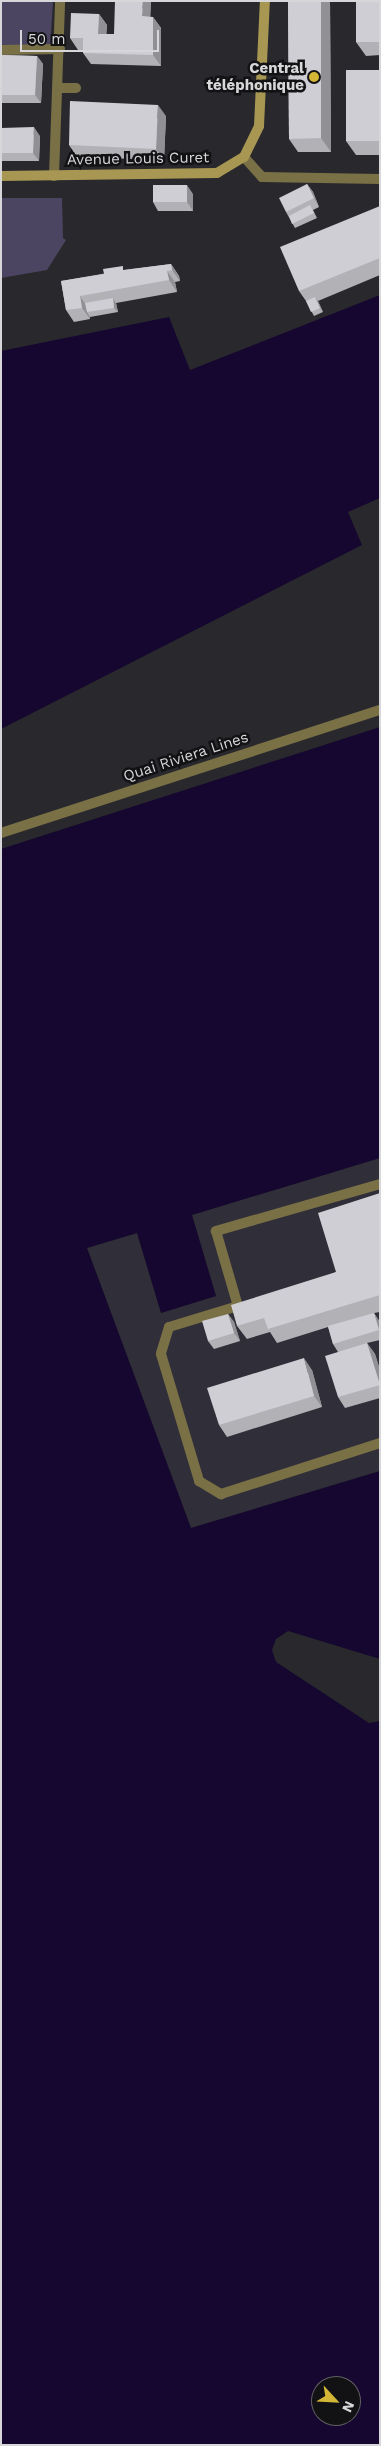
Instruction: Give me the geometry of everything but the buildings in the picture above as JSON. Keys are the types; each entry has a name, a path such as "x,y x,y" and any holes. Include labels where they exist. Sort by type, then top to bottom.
{"main road":[{"path":"244,157 259,126 264,1"},
{"name":"Avenue Louis Curet","path":"1,176 217,173 244,157"}],"street":[{"path":"54,176 60,49 60,1"},
{"path":"1,50 60,49"},
{"path":"58,88 76,88"},
{"path":"244,157 262,176 380,179"},
{"name":"Quai Riviera Lines","path":"1,833 380,710"},
{"path":"380,1184 216,1231 238,1306 169,1327 161,1354 199,1481 220,1494 380,1443"}],"shaded area":[{"path":"1,1 53,1 50,49 1,50"},
{"path":"1,198 62,198 63,238 66,240 47,270 1,278"},
{"path":"380,295 380,498 348,512 362,545 1,729 1,351 169,317 190,370"},
{"path":"380,727 380,1158 192,1215 216,1296 161,1313 137,1233 87,1248 191,1528 380,1471 380,1659 288,1631 276,1639 272,1650 276,1662 369,1723 380,1721 380,2445 1,2445 1,849"},
{"path":"380,1158 380,1471 191,1528 87,1248 137,1233 161,1313 216,1296 192,1215"}],"place":[{"name":"Central téléphonique","path":"314,77"}]}
